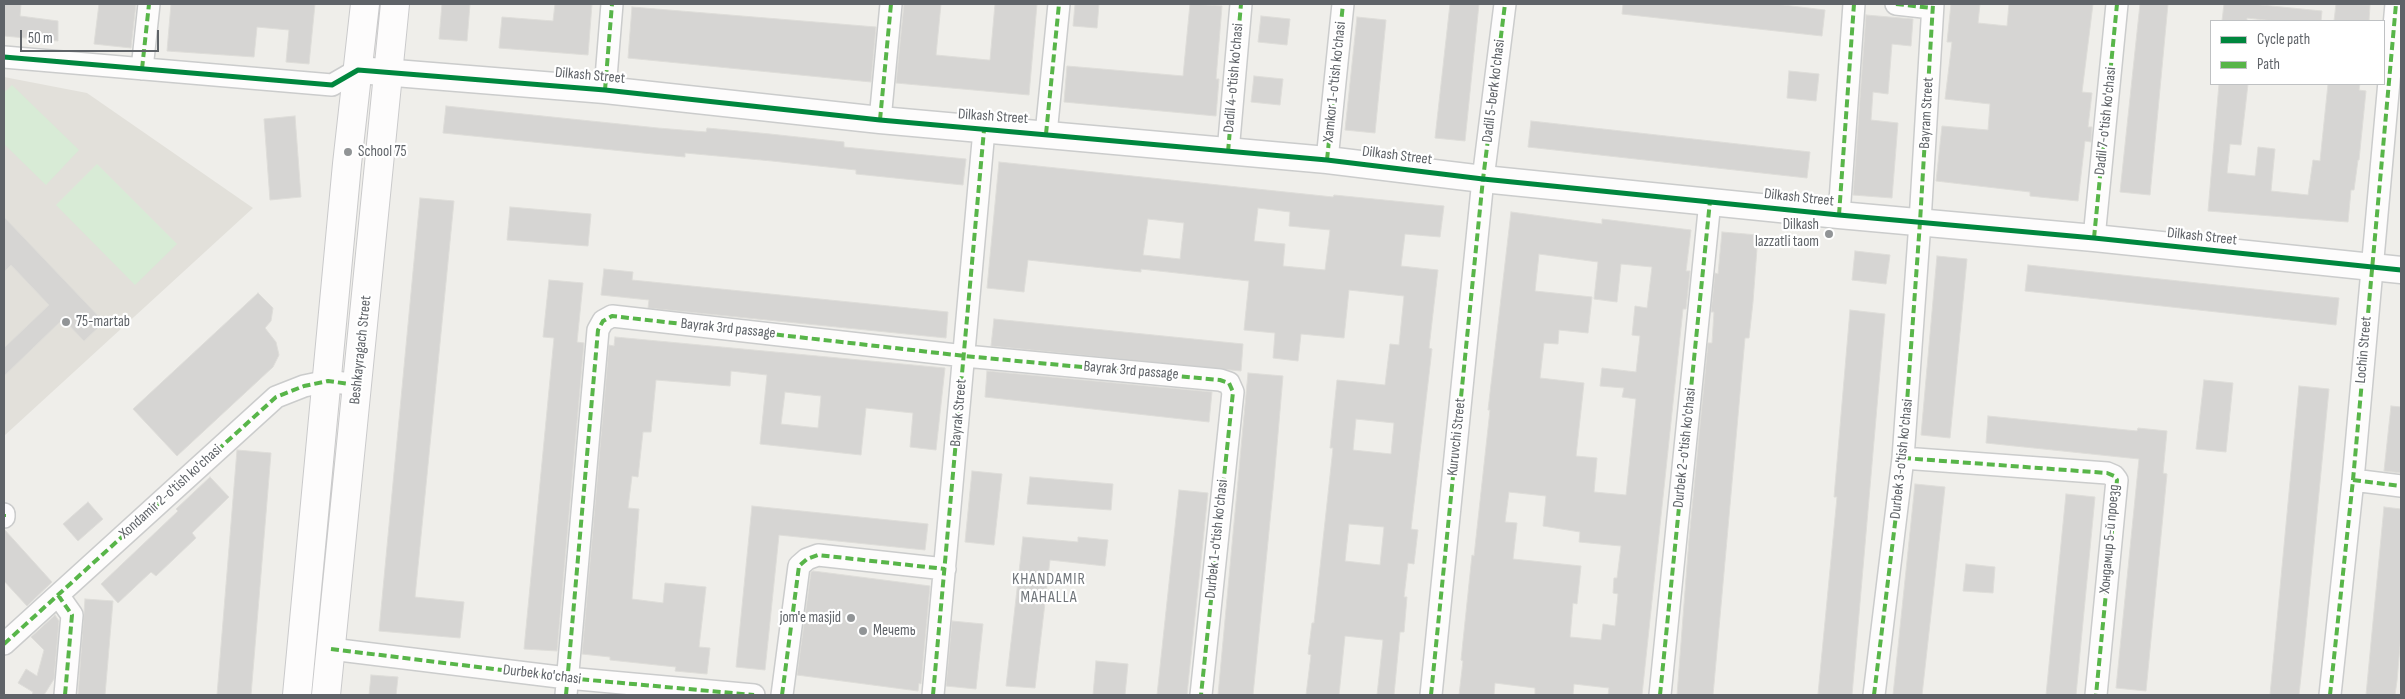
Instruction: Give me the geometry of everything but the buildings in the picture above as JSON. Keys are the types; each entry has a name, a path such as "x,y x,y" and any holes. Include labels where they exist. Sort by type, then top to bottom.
{"main road":[{"name":"Beshkayragach Street","path":"297,695 328,382 347,164 365,4"},
{"name":"Beshkayragach Street","path":"326,695 395,4"}],"street":[{"path":"142,69 149,4"},
{"path":"605,90 612,4"},
{"path":"880,120 891,4"},
{"path":"1046,134 1059,4"},
{"name":"Dadil 4-o'tish ko'chasi","path":"1228,152 1241,4"},
{"name":"Xamkor 1-o'tish ko'chasi","path":"1327,160 1343,4"},
{"name":"Dadil 5-berk ko'chasi","path":"1483,179 1505,4"},
{"path":"1839,215 1854,4"},
{"path":"1896,4 1933,6"},
{"name":"Dadil 7-o'tish ko'chasi","path":"2094,238 2117,4"},
{"name":"Lochin Street","path":"2330,695 2353,480 2396,4"},
{"name":"Bayram Street","path":"1920,222 1933,6"},
{"path":"4,57 332,85 358,70"},
{"name":"Dilkash Street","path":"358,70 605,90 880,120 1327,160 1483,179 1839,215 2094,238 2401,270"},
{"name":"Bayrak Street","path":"933,695 984,130"},
{"name":"Kuruvchi Street","path":"1431,695 1483,179"},
{"name":"Durbek 2-o'tish ko'chasi","path":"1660,695 1710,201"},
{"name":"Durbek 3-o'tish ko'chasi","path":"1874,695 1904,458 1920,222"},
{"name":"Bayrak 3rd passage","path":"566,687 598,330 603,321 612,316 965,356 1220,380 1229,383"},
{"name":"Xondamir 2-o'tish ko'chasi","path":"4,644 276,397 304,386 328,382 357,385"},
{"name":"Durbek 1-o'tish ko'chasi","path":"1201,695 1233,392 1229,383"},
{"name":"Хондамир 5-й проезд","path":"1904,458 2107,473 2114,476 2117,480 2096,695"},
{"path":"2353,480 2401,486"},
{"path":"782,695 798,566 807,559 818,556 945,569"},
{"path":"58,595 72,615 65,695"},
{"name":"Durbek ko'chasi","path":"331,649 566,687 754,695"}],"shaded area":[{"name":"75-martab","path":"4,77 87,93 253,208 4,436"}],"green space":[{"path":"12,85 79,150 46,185 4,144 4,93"},
{"path":"97,164 177,244 135,285 56,205"}],"marked path":[{"path":"142,69 149,4"},
{"path":"605,90 612,4"},
{"path":"880,120 891,4"},
{"path":"1046,134 1059,4"},
{"path":"1228,152 1241,4"},
{"path":"1327,160 1343,4"},
{"path":"1431,695 1483,179 1505,4"},
{"path":"1839,215 1854,4"},
{"path":"1896,4 1932,8"},
{"path":"1874,695 1903,458 1933,4"},
{"path":"2094,238 2117,4"},
{"path":"2330,695 2353,480 2396,4"},
{"path":"933,695 984,130"},
{"path":"1660,695 1710,201"},
{"path":"566,695 598,330 603,321 612,316 965,356 1220,380 1229,383 1233,392 1201,695"},
{"path":"4,644 276,397 304,386 328,381 357,385"},
{"path":"1903,458 2107,473 2114,476 2117,480 2096,695"},
{"path":"2353,480 2401,486"},
{"path":"782,695 799,566 807,559 818,555 945,569"},
{"path":"58,595 72,615 65,695"},
{"path":"331,649 567,678 754,695"}],"cycle path":[{"path":"4,57 332,85 358,70 605,90 880,120 1327,160 1483,179 1839,215 2094,238 2401,270"}],"place":[{"name":"School 75","path":"348,152"},
{"name":"Dilkash lazzatli taom","path":"1829,234"},
{"name":"75-martab","path":"66,322"},
{"name":"jom'e masjid","path":"851,618"},
{"name":"Мечеть","path":"863,631"}],"district":[{"name":"KHANDAMIR MAHALLA","path":"1049,589"}]}
